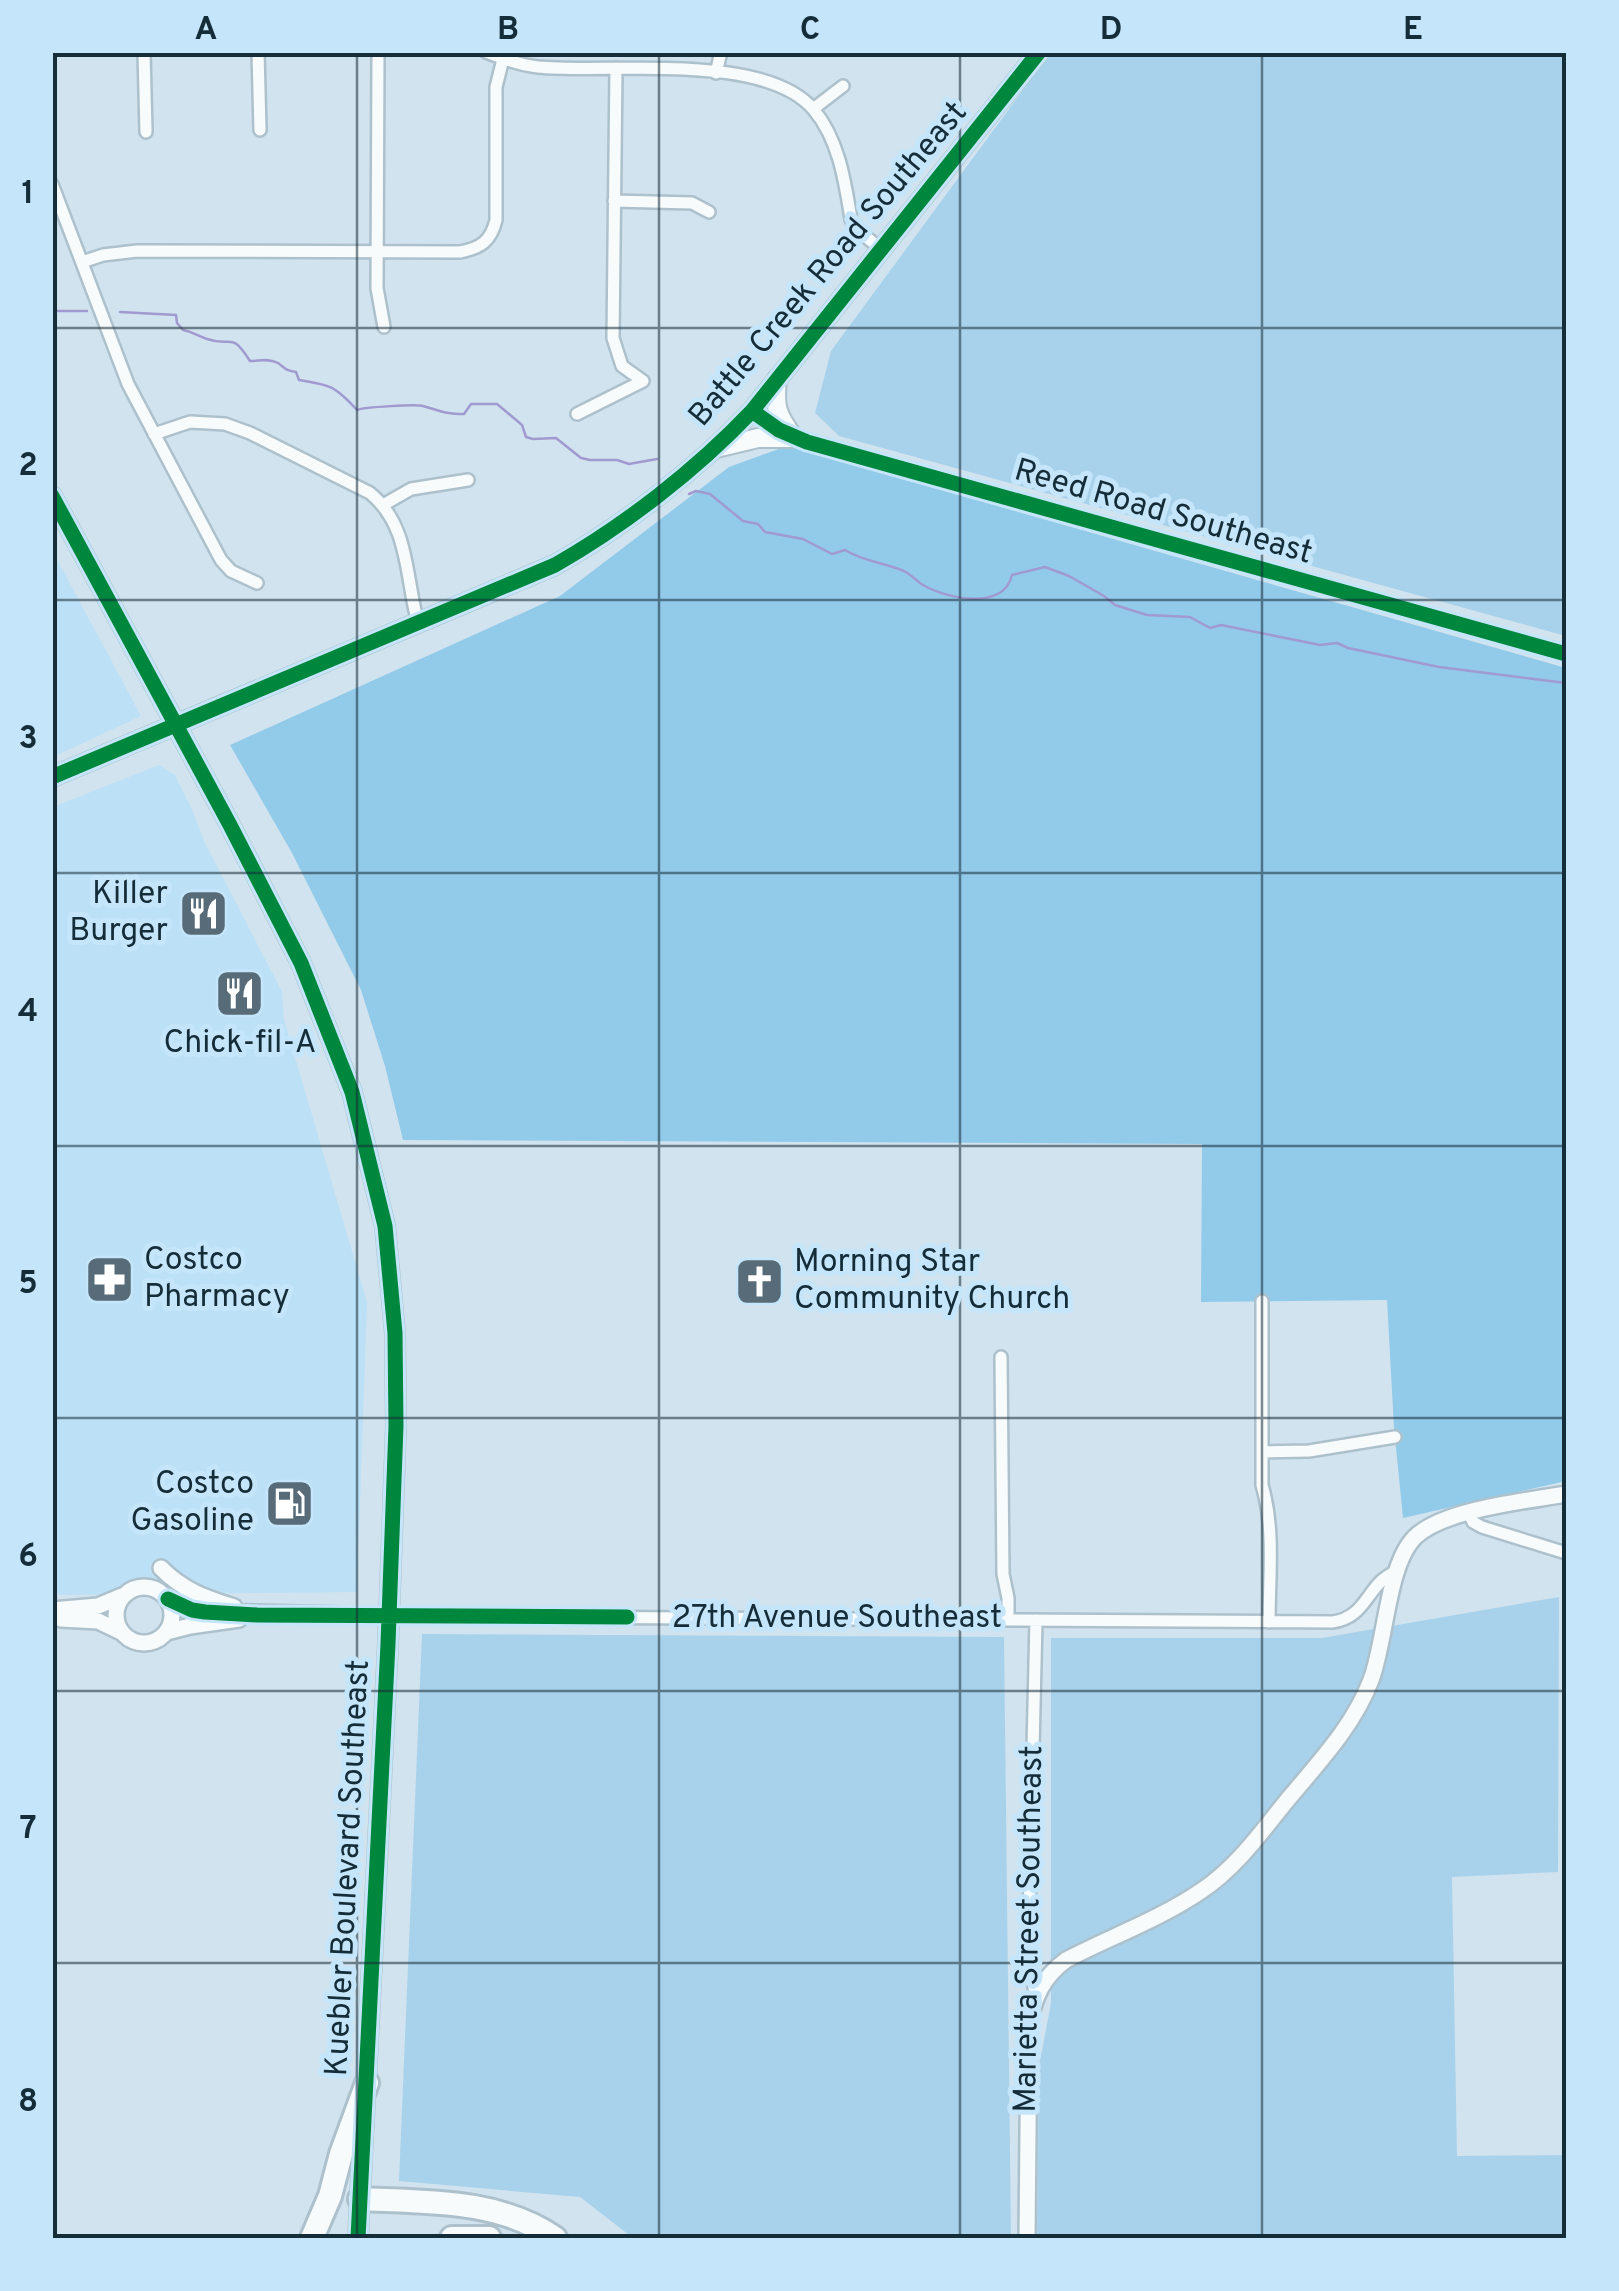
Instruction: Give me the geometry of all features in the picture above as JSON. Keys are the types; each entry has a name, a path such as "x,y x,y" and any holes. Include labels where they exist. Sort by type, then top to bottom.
{"highway":[{"path":"312,2238 330,2196 366,2083"},
{"path":"360,2199 438,2202 495,2211 536,2226 555,2238"},
{"path":"452,2238 489,2238"}],"main road":[{"name":"Battle Creek Road Southeast","path":"52,777 554,564 642,506 715,448 752,411 1039,52"},
{"path":"777,378 776,408 794,438"},
{"path":"715,448 758,438 794,438"},
{"name":"Kuebler Boulevard Southeast","path":"52,496 300,962 352,1092 385,1226 395,1334 396,1426 358,2238"}],"street":[{"path":"144,52 146,132"},
{"path":"258,52 260,130"},
{"path":"378,52 377,288 384,328"},
{"path":"486,52 551,68 678,68 778,84 814,109 838,158 855,228 881,249"},
{"path":"716,73 721,52"},
{"path":"82,262 137,251 475,249 494,230 496,220 496,86 503,59"},
{"path":"577,414 642,380 622,366 614,338 616,68"},
{"path":"814,109 843,86"},
{"path":"52,184 128,384 226,566 256,583"},
{"path":"614,200 692,203 709,212"},
{"name":"Reed Road Southeast","path":"752,411 794,438 1566,654"},
{"path":"154,434 190,422 225,424 360,486 384,505 396,526 418,622"},
{"path":"384,505 411,489 468,480"},
{"path":"1262,1301 1262,1486 1270,1538 1269,1622"},
{"path":"1001,1357 1003,1574 1008,1620"},
{"path":"1262,1452 1308,1451 1395,1437"},
{"path":"1036,1996 1049,1975 1066,1960 1201,1892 1225,1872 1337,1740 1359,1708 1377,1664 1396,1572 1407,1546 1422,1531 1469,1513 1566,1494"},
{"path":"1469,1513 1476,1525 1566,1553"},
{"path":"161,1568 197,1595 257,1615"},
{"name":"27th Avenue Southeast","path":"168,1600 192,1610 257,1615 1344,1621 1359,1610 1387,1576 1396,1572"},
{"path":"52,1610 98,1606 140,1587 149,1587 168,1600 173,1616 167,1632 144,1644 98,1621 52,1619"},
{"path":"121,1632 116,1615 125,1594"},
{"name":"27th Avenue Southeast","path":"167,1632 257,1615"},
{"name":"Marietta Street Southeast","path":"1026,2238 1028,2040 1036,1996 1028,1964 1036,1620"}],"shaded area":[{"path":"1051,52 1566,53 1566,636 839,436 815,413 831,351"},
{"path":"787,446 1566,668 1566,1481 1403,1518 1387,1300 1201,1302 1202,1144 403,1140 361,990 292,853 230,745 560,596 729,467"},
{"path":"53,552 141,716 52,757"},
{"path":"159,765 175,775 204,841 282,992 284,1020 367,1302 357,1592 53,1595 53,807"},
{"path":"1559,1597 1558,1872 1452,1877 1457,2156 1566,2155 1566,2238 1037,2238 1039,2066 1051,2003 1051,1638 1322,1638"},
{"path":"422,1634 1004,1637 1011,2238 633,2238 580,2197 399,2181"}],"waterway":[{"path":"52,311 87,311"},
{"path":"120,312 176,315 183,330 234,343 250,361 278,363 296,372 299,380 332,388 357,410 419,405 464,414 471,404 497,404 522,425 526,437 556,438 581,458 629,464 657,459"},
{"path":"689,494 710,494 743,521 758,524 765,532 803,539 832,554 845,550 904,571 946,594 987,598 1007,586 1012,575 1045,567 1069,576 1115,605 1147,615 1190,617 1210,628 1221,625 1320,645 1337,643 1439,667 1566,683"}],"cycle path":[{"path":"52,777 555,565 633,514 684,475 752,411 1039,52"},
{"path":"752,411 779,430 807,442 1566,654"},
{"path":"52,496 301,963 352,1092 385,1226 395,1333 396,1426 358,2238"},
{"path":"168,1599 192,1610 257,1615 627,1617"}],"place":[{"name":"Killer Burger","path":"203,913"},
{"name":"Chick-fil-A","path":"240,994"},
{"name":"Costco Pharmacy","path":"109,1279"},
{"name":"Morning Star Community Church","path":"759,1281"},
{"name":"Costco Gasoline","path":"289,1503"}]}
